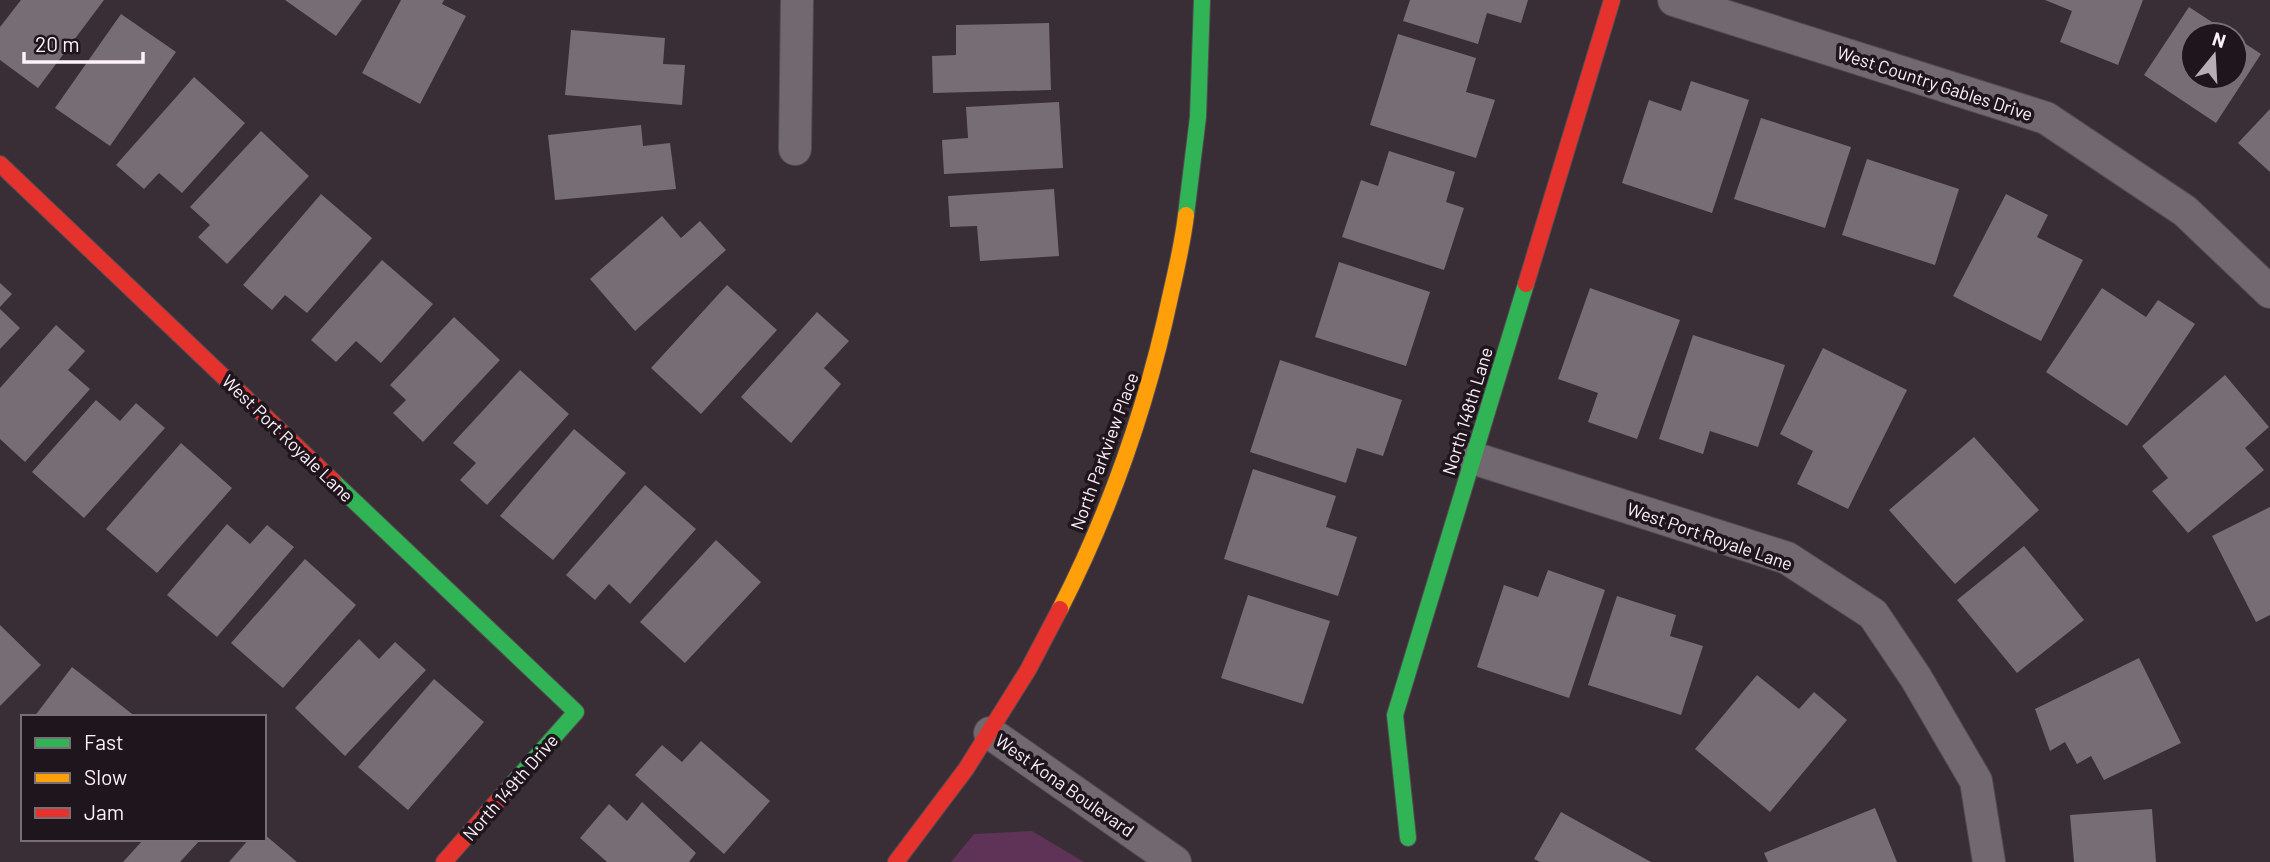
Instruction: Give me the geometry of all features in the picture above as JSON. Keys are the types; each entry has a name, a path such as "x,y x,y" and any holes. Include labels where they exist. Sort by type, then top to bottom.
{"street":[{"path":"795,149 797,0"},
{"name":"North Parkview Place","path":"896,862 936,812 1026,675 1078,574 1121,472 1157,358 1181,253 1191,194 1200,84 1202,0"},
{"name":"North 148th Lane","path":"1408,838 1395,715 1612,0"},
{"name":"West Country Gables Drive","path":"1674,0 2046,118 2185,211 2270,292"},
{"name":"West Port Royale Lane","path":"0,164 576,712"},
{"name":"West Port Royale Lane","path":"1473,458 1787,558 1873,614 1916,678 1976,781 1989,862"},
{"name":"North 149th Drive","path":"444,862 576,712"},
{"name":"West Kona Boulevard","path":"990,733 1175,862"}],"shaded area":[{"path":"1032,831 1084,862 951,862 974,834"}],"building":[{"path":"21,0 104,0 38,88 0,60 0,27"},
{"path":"285,0 362,0 336,36"},
{"path":"401,0 444,0 442,4 466,16 420,104 362,73"},
{"path":"1410,0 1528,0 1521,23 1487,13 1478,44 1403,21"},
{"path":"2045,0 2143,0 2118,65 2060,42 2072,11"},
{"path":"2189,7 2210,21 2180,21"},
{"path":"121,14 176,52 110,146 55,108"},
{"path":"2179,22 2179,91 2237,91 2216,123 2144,75"},
{"path":"1049,23 1051,90 933,93 932,56 956,55 956,25"},
{"path":"571,30 665,38 663,64 685,65 682,105 565,95"},
{"path":"1398,34 1476,58 1466,92 1495,100 1476,158 1370,125"},
{"path":"2249,46 2261,54 2249,72"},
{"path":"194,77 245,123 182,193 159,173 144,189 116,165"},
{"path":"1691,81 1749,100 1712,213 1622,183 1649,100 1681,111"},
{"path":"1059,102 1063,168 944,174 942,140 968,138 966,107"},
{"path":"2270,109 2270,172 2238,143"},
{"path":"1761,118 1851,147 1825,228 1734,199"},
{"path":"641,125 643,146 670,143 676,189 555,200 548,135"},
{"path":"261,131 309,176 227,264 198,237 210,225 190,207"},
{"path":"1389,151 1455,172 1446,202 1464,208 1444,270 1342,237 1361,180 1378,186"},
{"path":"1867,159 1959,189 1935,265 1842,235"},
{"path":"1054,189 1059,256 980,261 977,226 950,227 948,196"},
{"path":"321,194 372,238 307,313 285,295 272,310 243,285"},
{"path":"2006,194 2048,215 2037,237 2083,260 2041,341 1953,296"},
{"path":"662,216 681,238 700,221 726,250 635,331 590,279"},
{"path":"382,260 433,304 381,363 356,341 336,362 311,340"},
{"path":"1339,262 1430,292 1406,366 1315,337"},
{"path":"0,283 12,294 0,307"},
{"path":"727,285 777,330 701,414 651,368"},
{"path":"1590,288 1680,320 1637,439 1588,422 1598,393 1558,379"},
{"path":"2102,288 2146,317 2158,300 2195,324 2127,426 2046,372"},
{"path":"0,309 20,328 0,349"},
{"path":"817,312 849,341 824,368 841,384 791,443 741,397"},
{"path":"454,317 500,360 423,442 393,413 406,400 390,385"},
{"path":"56,325 85,351 68,370 90,389 25,462 0,439 0,388"},
{"path":"1693,335 1785,365 1758,447 1710,431 1703,454 1659,439"},
{"path":"1823,348 1907,390 1848,509 1797,484 1813,451 1780,434"},
{"path":"1280,360 1402,400 1383,456 1357,448 1346,483 1250,452"},
{"path":"520,370 569,414 487,505 460,480 476,463 453,443"},
{"path":"2225,375 2269,427 2245,448 2264,470 2188,533 2152,491 2168,478 2142,446"},
{"path":"96,400 120,421 136,403 165,428 84,518 32,472"},
{"path":"574,429 626,473 553,560 500,516"},
{"path":"1974,437 2039,510 1955,584 1889,510"},
{"path":"181,443 232,488 157,573 106,529"},
{"path":"1253,469 1336,496 1326,527 1357,537 1338,596 1224,559"},
{"path":"645,485 696,529 630,604 609,584 595,600 566,575"},
{"path":"2270,507 2270,615 2256,622 2212,536"},
{"path":"227,524 250,544 267,525 294,547 217,637 167,595"},
{"path":"716,540 761,582 685,663 640,622"},
{"path":"2024,546 2084,620 2017,673 1957,600"},
{"path":"305,559 356,605 283,688 231,643"},
{"path":"1548,570 1605,590 1569,698 1477,667 1504,585 1538,597"},
{"path":"1248,595 1330,621 1303,704 1221,678"},
{"path":"1617,596 1676,615 1670,636 1703,646 1681,715 1588,685"},
{"path":"0,625 41,665 0,706"},
{"path":"359,639 379,659 395,642 426,670 345,756 295,708"},
{"path":"2139,658 2181,743 2104,780 2091,756 2077,764 2065,742 2050,751 2035,709"},
{"path":"72,667 133,715 36,715"},
{"path":"1757,675 1799,709 1814,692 1847,720 1770,812 1695,749"},
{"path":"434,679 484,722 408,810 358,767"},
{"path":"701,741 770,801 724,854 635,775 662,745 682,762"},
{"path":"642,802 696,853 689,862 607,862 580,838 609,804 627,821"},
{"path":"1875,808 1897,862 1768,862 1764,853"},
{"path":"2152,809 2156,862 2074,862 2070,815"},
{"path":"1561,812 1651,862 1540,862 1534,859"},
{"path":"266,836 297,862 229,862 247,841 266,841"},
{"path":"142,841 199,841 180,862 123,862"}],"traffic: fast":[{"path":"1186,215 1198,117 1202,0"},
{"path":"1408,838 1395,715 1526,284"},
{"path":"333,481 576,712 507,790"}],"traffic: slow":[{"path":"1060,609 1096,533 1139,415 1162,334 1186,215"}],"traffic: jam":[{"path":"1526,284 1612,0"},
{"path":"0,164 333,481"},
{"path":"896,862 966,769 1028,670 1060,609"},
{"path":"444,862 507,790"}]}
